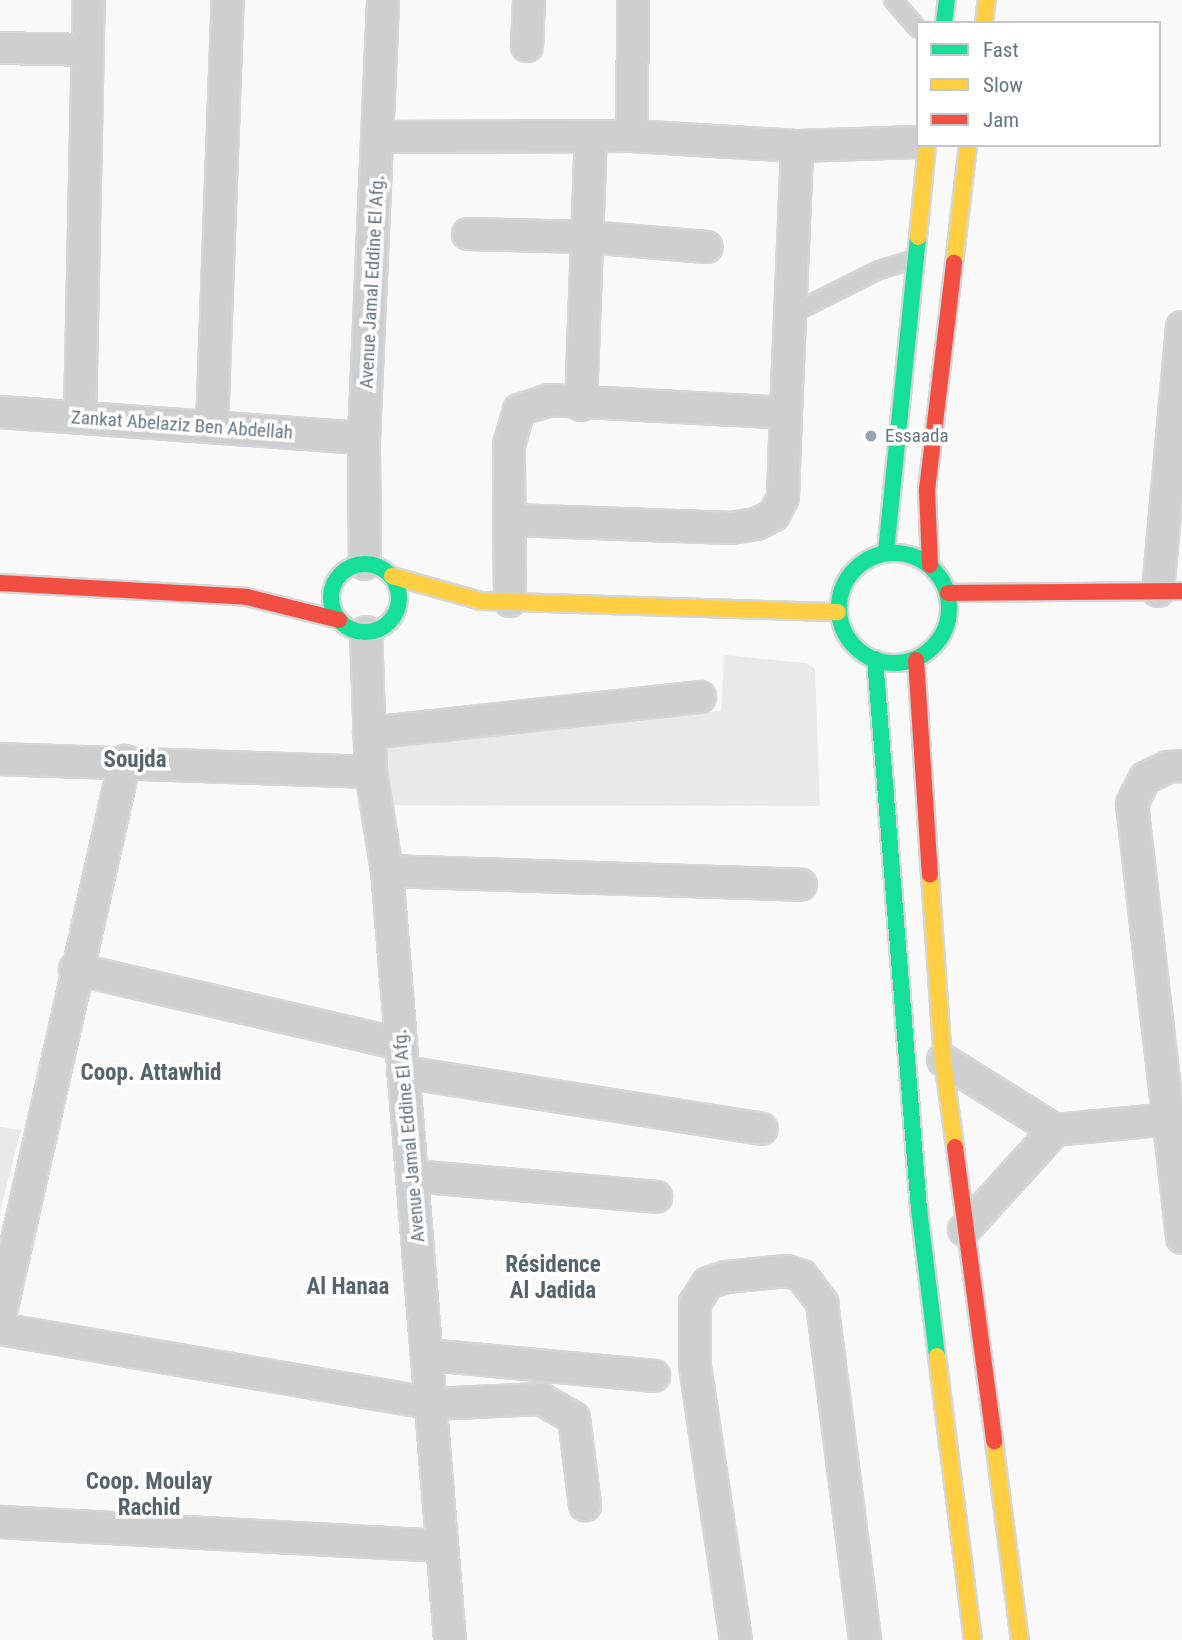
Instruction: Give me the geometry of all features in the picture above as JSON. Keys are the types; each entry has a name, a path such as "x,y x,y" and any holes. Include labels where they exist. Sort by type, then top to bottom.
{"main road":[{"path":"944,21 947,0"},
{"path":"984,21 987,0"},
{"path":"886,552 927,147"},
{"path":"930,565 909,555 886,552 871,557 846,578 838,612 847,638 857,650 886,663 916,660 941,638 947,623 948,593 930,565 927,490 968,147"},
{"path":"339,620 332,603 352,570"},
{"path":"313,582 352,570 392,576 496,601"},
{"path":"379,626 399,593 392,576"},
{"path":"0,583 247,597 339,620 379,626 417,615"},
{"path":"247,597 287,588"},
{"path":"948,593 1170,591"},
{"path":"443,609 496,601 838,612"},
{"path":"875,659 919,1209 973,1640"},
{"path":"916,660 943,1060 1020,1640"}],"street":[{"path":"80,418 89,0"},
{"path":"212,427 228,0"},
{"name":"Avenue Jamal Eddine El Afg.","path":"352,570 364,438 383,0"},
{"path":"527,46 529,0"},
{"path":"632,136 633,0"},
{"path":"0,48 88,50"},
{"path":"379,137 632,136 797,146 916,142"},
{"path":"582,405 590,138"},
{"path":"512,520 731,528 757,524 774,514 783,497 797,146"},
{"path":"468,234 587,237 708,247"},
{"path":"1170,591 1181,344"},
{"path":"496,601 512,520 509,445 519,410 549,400 582,405 786,413"},
{"name":"Zankat Abelaziz Ben Abdellah","path":"0,412 364,438"},
{"name":"Avenue Jamal Eddine El Afg.","path":"379,626 369,733 371,772 387,871 429,1355 450,1640"},
{"path":"369,733 700,697"},
{"path":"0,759 125,761 371,772"},
{"path":"0,1316 75,969 125,761"},
{"path":"1182,766 1168,767 1145,778 1132,804 1170,1020 1182,1238"},
{"path":"387,871 801,885"},
{"path":"75,969 402,1058 762,1129"},
{"path":"943,1060 1055,1130 1174,1119"},
{"path":"964,1230 1055,1130"},
{"path":"413,1176 656,1197"},
{"path":"736,1640 695,1366 695,1303 708,1283 726,1277 787,1271 802,1276 822,1303 865,1640"},
{"path":"0,1329 433,1404 515,1397 541,1399 560,1407 574,1418 579,1434 585,1505"},
{"path":"429,1355 654,1376"},
{"path":"0,1522 441,1546"}],"lane":[{"path":"894,0 916,27"},
{"path":"791,314 879,270 914,259"}],"shaded area":[{"path":"724,655 806,663 815,669 820,806 377,805 370,747 721,711"},
{"path":"0,1127 21,1130 0,1211"}],"traffic: fast":[{"path":"944,21 947,0"},
{"path":"886,552 918,237"},
{"path":"894,553 915,557 933,569 945,587 949,608 945,629 933,647 915,659 894,663 873,659 855,647 843,629 839,608 843,587 855,569 873,557 894,553"},
{"path":"365,564 378,567 389,574 396,585 399,598 396,611 389,622 378,629 365,632 352,629 341,622 334,611 331,598 334,585 341,574 352,567 365,564"},
{"path":"875,659 919,1209 937,1356"}],"traffic: slow":[{"path":"984,21 987,0"},
{"path":"918,237 927,147"},
{"path":"954,263 968,147"},
{"path":"392,576 481,601 838,612"},
{"path":"930,875 943,1060 955,1147"},
{"path":"937,1356 973,1640"},
{"path":"994,1441 1020,1640"}],"traffic: jam":[{"path":"930,565 927,490 954,263"},
{"path":"0,583 247,597 339,620"},
{"path":"948,593 1182,591"},
{"path":"916,660 930,875"},
{"path":"955,1147 994,1441"}],"place":[{"name":"Essaada","path":"871,436"}],"district":[{"name":"Soujda","path":"135,760"},
{"name":"Coop. Attawhid","path":"151,1073"},
{"name":"Résidence Al Jadida","path":"553,1278"},
{"name":"Al Hanaa","path":"348,1287"},
{"name":"Coop. Moulay Rachid","path":"149,1495"}]}
